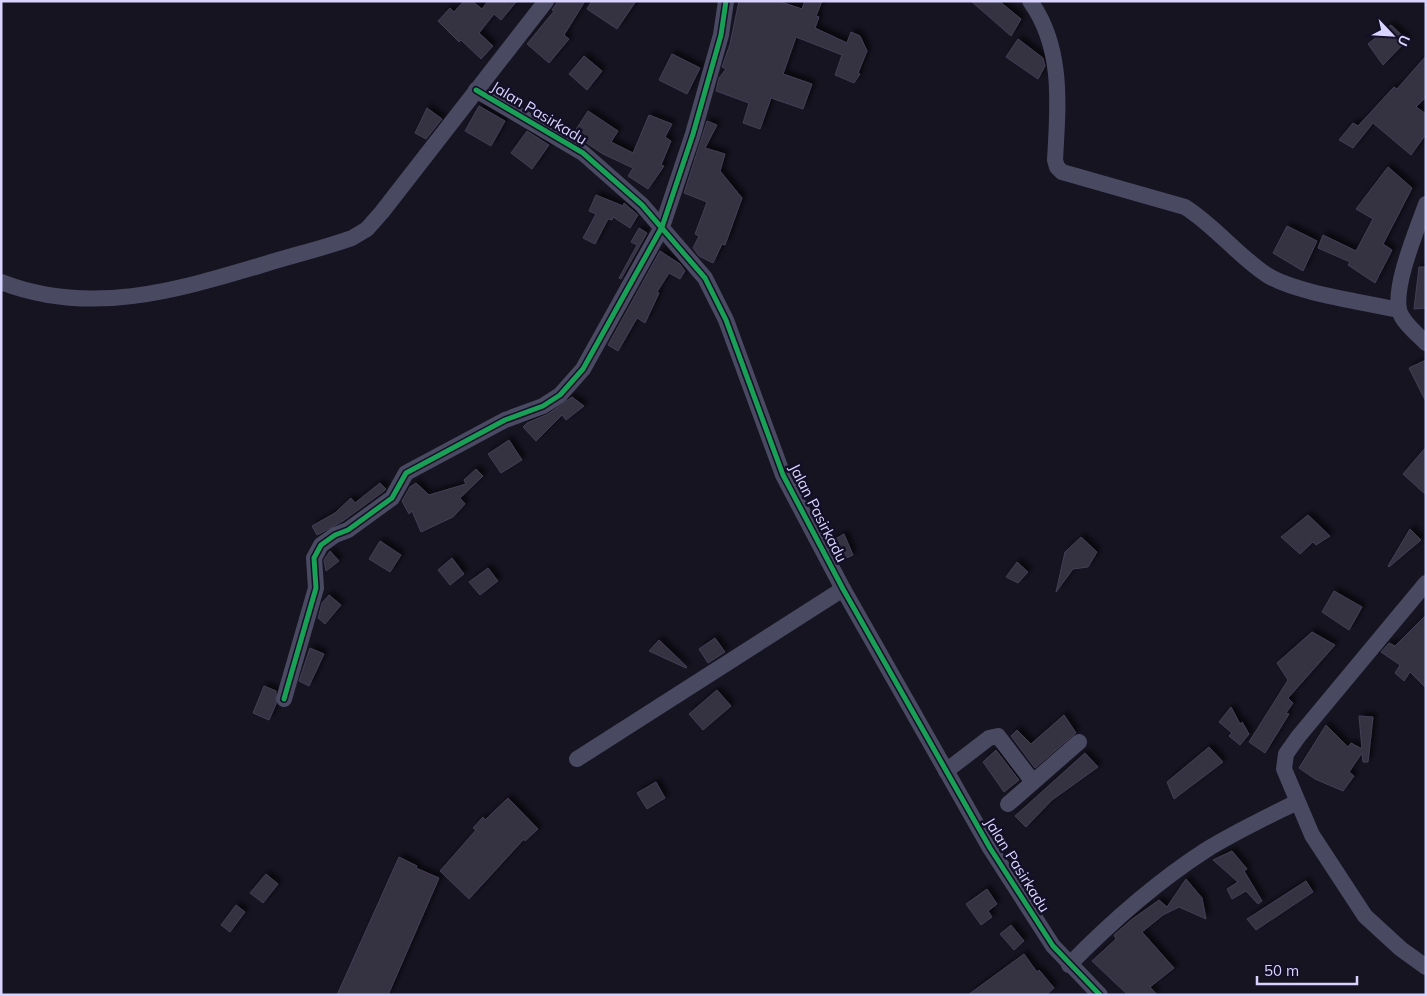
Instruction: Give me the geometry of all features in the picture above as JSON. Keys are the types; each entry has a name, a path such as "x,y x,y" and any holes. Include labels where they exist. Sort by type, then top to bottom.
{"street":[{"path":"1,282 49,294 129,298 183,288 352,238 367,229 382,212 546,1"},
{"path":"284,699 316,588 314,558 321,545 335,535 348,530 392,498 406,473 480,433 543,406 560,395 582,368 662,227 693,134 716,53 726,1"},
{"path":"1030,1 1046,30 1053,54 1057,76 1058,102 1055,160 1057,167 1062,172 1186,207 1202,217 1266,274 1284,284 1399,310"},
{"name":"Jalan Pasirkadu","path":"476,90 583,153 642,205 705,278 726,320 783,474 843,589 990,848 1053,946 1069,965 1100,995"},
{"path":"1426,204 1403,274 1399,310 1404,320 1426,343"},
{"path":"1426,583 1298,737 1286,754 1284,769 1312,835 1365,916 1402,949 1426,967"},
{"path":"577,759 843,589"},
{"path":"946,771 989,738 998,736 1004,741 1033,782"},
{"path":"1008,804 1079,742"},
{"path":"1069,965 1109,924 1173,874 1207,850 1297,802"}],"building":[{"path":"464,1 472,1 482,9 488,1 517,1 501,20 494,14 479,33 493,46 481,59 461,40 459,42 438,21 450,8 454,12"},
{"path":"558,1 585,1 564,35 569,39 549,63 527,44 554,11 552,10"},
{"path":"592,1 636,1 617,29 587,9"},
{"path":"739,1 778,1 802,9 805,1 822,1 816,16 819,17 815,28 847,43 851,32 860,36 867,51 858,73 860,74 854,83 835,75 842,55 796,37 783,74 812,84 803,109 771,98 760,129 743,123 749,103 716,91 719,78 726,69 722,67 730,44"},
{"path":"971,1 999,1 1021,19 1011,36"},
{"path":"1391,25 1407,40 1383,65 1368,44"},
{"path":"1018,39 1043,58 1045,66 1038,79 1006,57"},
{"path":"672,54 700,68 687,94 659,80"},
{"path":"584,56 602,71 587,90 569,74"},
{"path":"1426,56 1426,97 1416,107 1426,114 1426,134 1411,155 1373,123 1353,148 1339,140 1353,123 1358,126 1394,87 1397,89"},
{"path":"479,106 505,121 491,146 465,131"},
{"path":"427,108 442,119 426,139 415,133"},
{"path":"588,111 618,131 611,142 633,153 649,115 672,124 665,137 671,141 661,165 664,166 648,189 628,176 633,168 603,154 573,134"},
{"path":"707,121 717,125 705,148 725,154 720,171 742,198 725,245 722,244 713,263 699,256 693,248 699,236 695,234 707,202 684,193"},
{"path":"527,131 549,145 532,169 511,153"},
{"path":"1388,167 1412,188 1383,244 1392,250 1375,283 1348,265 1350,262 1318,248 1323,235 1356,251 1373,219 1356,209"},
{"path":"596,195 623,206 624,203 638,215 630,228 613,217 612,220 608,219 595,244 583,238 596,214 589,211"},
{"path":"1287,226 1317,241 1303,271 1273,253"},
{"path":"639,228 647,233 621,279 619,278 637,245 631,242"},
{"path":"660,251 680,264 685,271 680,279 669,273 657,292 659,293 645,323 637,318 618,351 608,345"},
{"path":"1419,267 1426,267 1426,308 1414,309"},
{"path":"1426,360 1426,402 1409,368"},
{"path":"572,397 584,406 566,420 562,415 536,441 523,427 527,423 548,414"},
{"path":"509,440 522,460 501,473 488,454"},
{"path":"1426,447 1426,495 1403,474"},
{"path":"476,469 483,476 460,498 465,504 453,517 421,532 412,511 409,514 402,501 410,487 416,483 429,495 466,484 464,480"},
{"path":"380,483 386,489 384,491 343,521 317,535 312,526 335,513 351,498 355,503"},
{"path":"1308,515 1330,536 1316,545 1313,542 1300,554 1281,537"},
{"path":"1410,529 1421,540 1389,567 1388,566"},
{"path":"844,534 853,555 840,561 830,542"},
{"path":"1081,537 1097,552 1088,567 1073,569 1056,592 1065,552"},
{"path":"380,541 401,555 390,572 369,559"},
{"path":"330,551 339,561 326,571 324,560"},
{"path":"452,558 464,574 450,585 438,570"},
{"path":"1017,562 1028,572 1018,583 1006,577"},
{"path":"488,568 498,581 480,595 469,582"},
{"path":"1334,591 1362,607 1349,630 1322,612"},
{"path":"329,595 341,605 325,624 318,618 322,603"},
{"path":"1426,615 1426,688 1410,672 1404,681 1395,673 1400,665 1381,652 1389,643 1395,646"},
{"path":"1312,632 1335,645 1288,698 1293,703 1286,713 1289,714 1265,753 1249,742 1288,680 1277,663"},
{"path":"715,638 725,652 708,663 699,649"},
{"path":"659,640 687,667 686,668 649,651"},
{"path":"310,648 324,654 309,686 299,681"},
{"path":"264,686 276,691 276,704 269,720 253,713"},
{"path":"717,690 731,706 703,730 689,714"},
{"path":"1231,707 1240,724 1242,722 1249,734 1240,745 1229,736 1232,733 1219,722"},
{"path":"1064,715 1076,733 1035,768 1011,736 1017,730 1031,744"},
{"path":"1359,716 1373,717 1368,762 1363,762 1362,753 1349,772 1354,776 1343,791 1315,779 1299,768 1326,725 1348,747 1351,743 1362,749"},
{"path":"1209,747 1223,762 1174,799 1167,782"},
{"path":"996,750 1019,780 1004,792 983,762"},
{"path":"1085,753 1098,767 1052,800 1026,827 1015,816"},
{"path":"656,782 665,798 647,809 637,793"},
{"path":"508,798 538,829 525,841 524,839 469,899 440,871 476,830 473,828 483,817 485,820"},
{"path":"1232,851 1247,869 1244,871 1262,901 1258,904 1246,891 1232,899 1227,889 1238,882 1213,860"},
{"path":"399,857 417,866 416,868 439,878 388,995 337,995"},
{"path":"266,874 278,884 263,903 250,893"},
{"path":"1186,879 1202,898 1206,919 1179,907 1163,915 1142,932 1174,968 1150,987 1157,995 1128,995 1092,961 1116,939 1114,935 1131,920 1159,900 1167,907"},
{"path":"1306,881 1313,892 1256,930 1247,919"},
{"path":"987,889 997,904 988,911 992,917 981,925 966,904"},
{"path":"236,905 245,912 230,932 221,925"},
{"path":"1011,925 1024,941 1014,950 1000,934"},
{"path":"1024,954 1037,972 1039,970 1054,988 1046,995 968,995"}],"cycle path":[{"path":"284,699 316,588 314,558 321,545 335,535 348,530 392,498 406,473 505,420 543,406 560,395 583,369 662,227 693,134 721,35 726,1"},
{"path":"476,90 583,153 642,205 705,278 726,320 783,475 843,589 990,848 1053,946 1100,995"}]}
